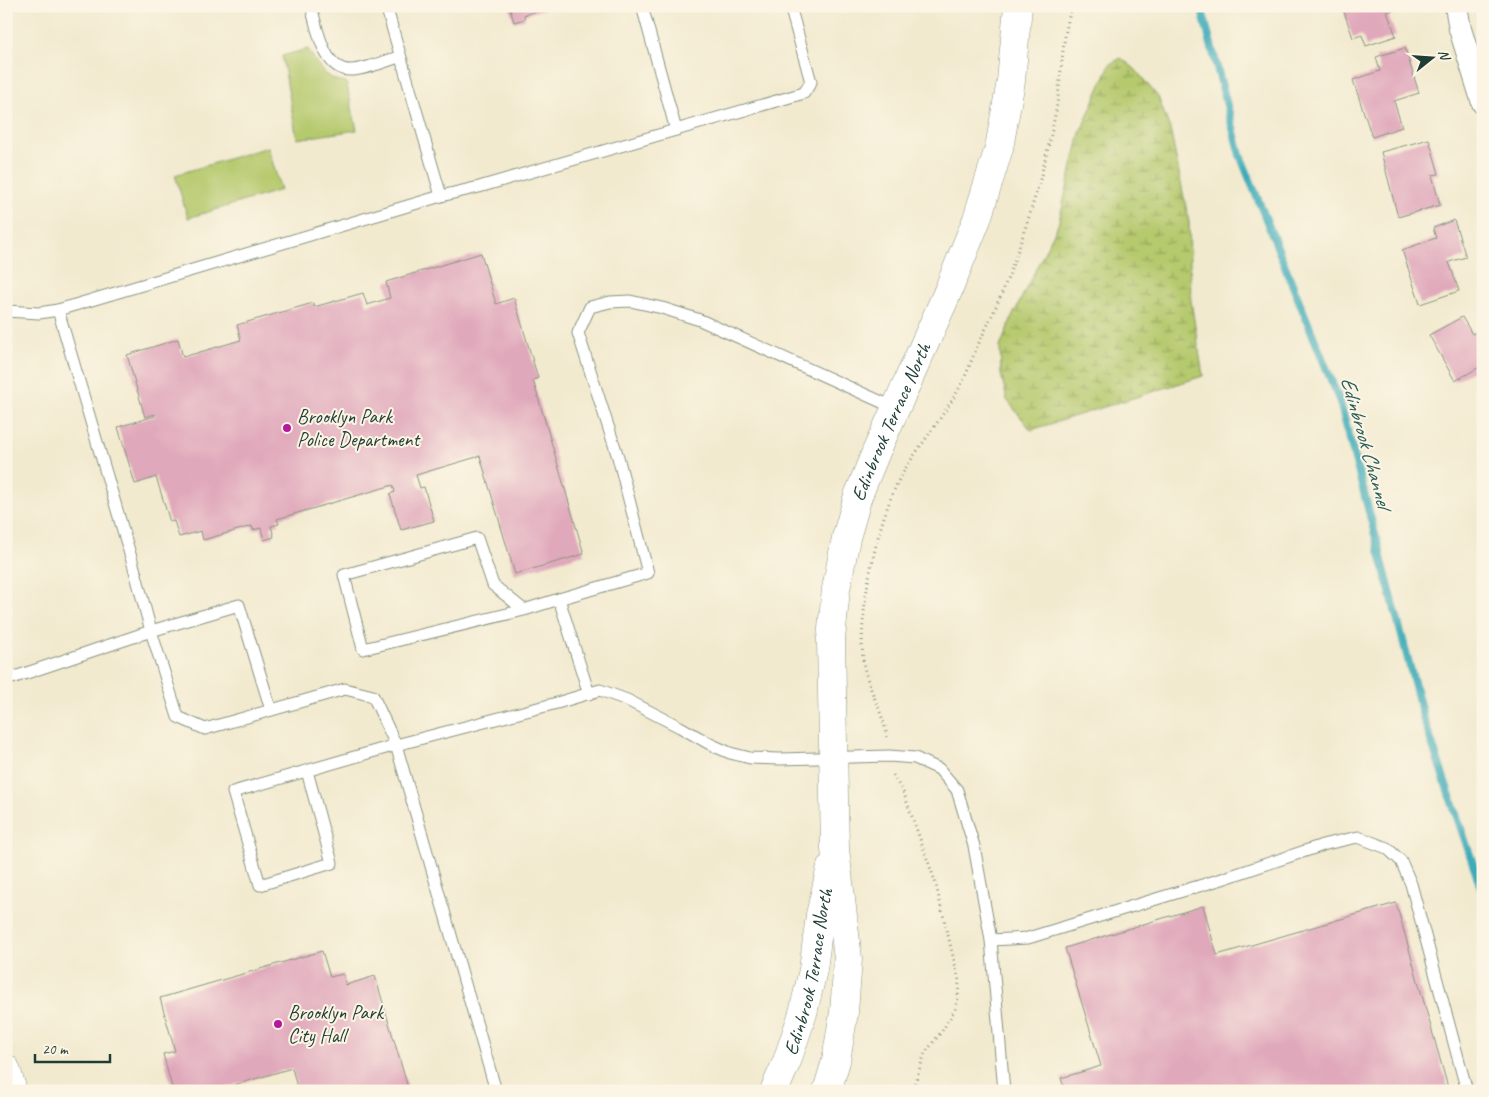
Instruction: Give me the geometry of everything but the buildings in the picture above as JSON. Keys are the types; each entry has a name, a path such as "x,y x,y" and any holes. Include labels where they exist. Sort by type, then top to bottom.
{"street":[{"name":"Edinbrook Terrace North","path":"827,1091 836,1061 844,1012 848,960 835,849 832,758 832,638 836,589 846,538 858,496 895,408 946,296 980,210 999,148 1011,81 1018,6"},
{"path":"1456,6 1460,29 1483,103"},
{"name":"Edinbrook Terrace North","path":"774,1091 787,1061 803,1012 813,970 820,915 835,849"},
{"path":"6,1069 13,1091"}],"lane":[{"path":"311,6 328,56 337,67 344,70 353,70 399,57"},
{"path":"386,6 399,57 441,196"},
{"path":"642,6 676,130"},
{"path":"6,311 39,313 58,310 441,196 479,188 804,93 811,82 790,6"},
{"path":"524,610 493,584 477,538 344,575 363,649 524,610 648,573 618,457 578,333 590,307 610,302 630,301 662,308 700,320 895,408"},
{"path":"58,310 151,631 178,717 205,729 345,689 373,696 396,745 496,1091"},
{"path":"559,599 589,694"},
{"path":"6,680 151,631 239,605 271,710"},
{"path":"307,771 332,863 260,885 233,792 396,745 600,690 627,700 710,744 737,755 750,758 774,759 889,756 915,758 939,769 957,790 974,846 991,940 1004,1091"},
{"path":"991,940 1028,938 1222,879 1326,844 1358,837 1387,848 1394,854 1401,861 1411,884 1467,1091"}],"path":[{"path":"888,743 884,721 867,676 863,659 863,625 867,591 879,531 901,477 962,382 1012,268 1047,154 1056,107 1064,37 1072,6"},
{"path":"891,772 904,794 934,881 959,981 955,1010 925,1053 912,1091"}],"green space":[{"path":"308,49 323,71 333,79 346,82 357,130 297,139 282,56"},
{"path":"1121,58 1135,69 1158,97 1170,129 1189,222 1191,301 1203,376 1031,430 1007,400 1001,374 1000,347 1012,317 1058,225 1080,133 1110,64"},
{"path":"268,147 281,190 188,218 175,175"}],"waterway":[{"name":"Edinbrook Channel","path":"1201,6 1240,155 1340,402 1424,720 1483,893"}],"place":[{"name":"Brooklyn Park Police Department","path":"287,428"},
{"name":"Brooklyn Park City Hall","path":"278,1024"}]}
